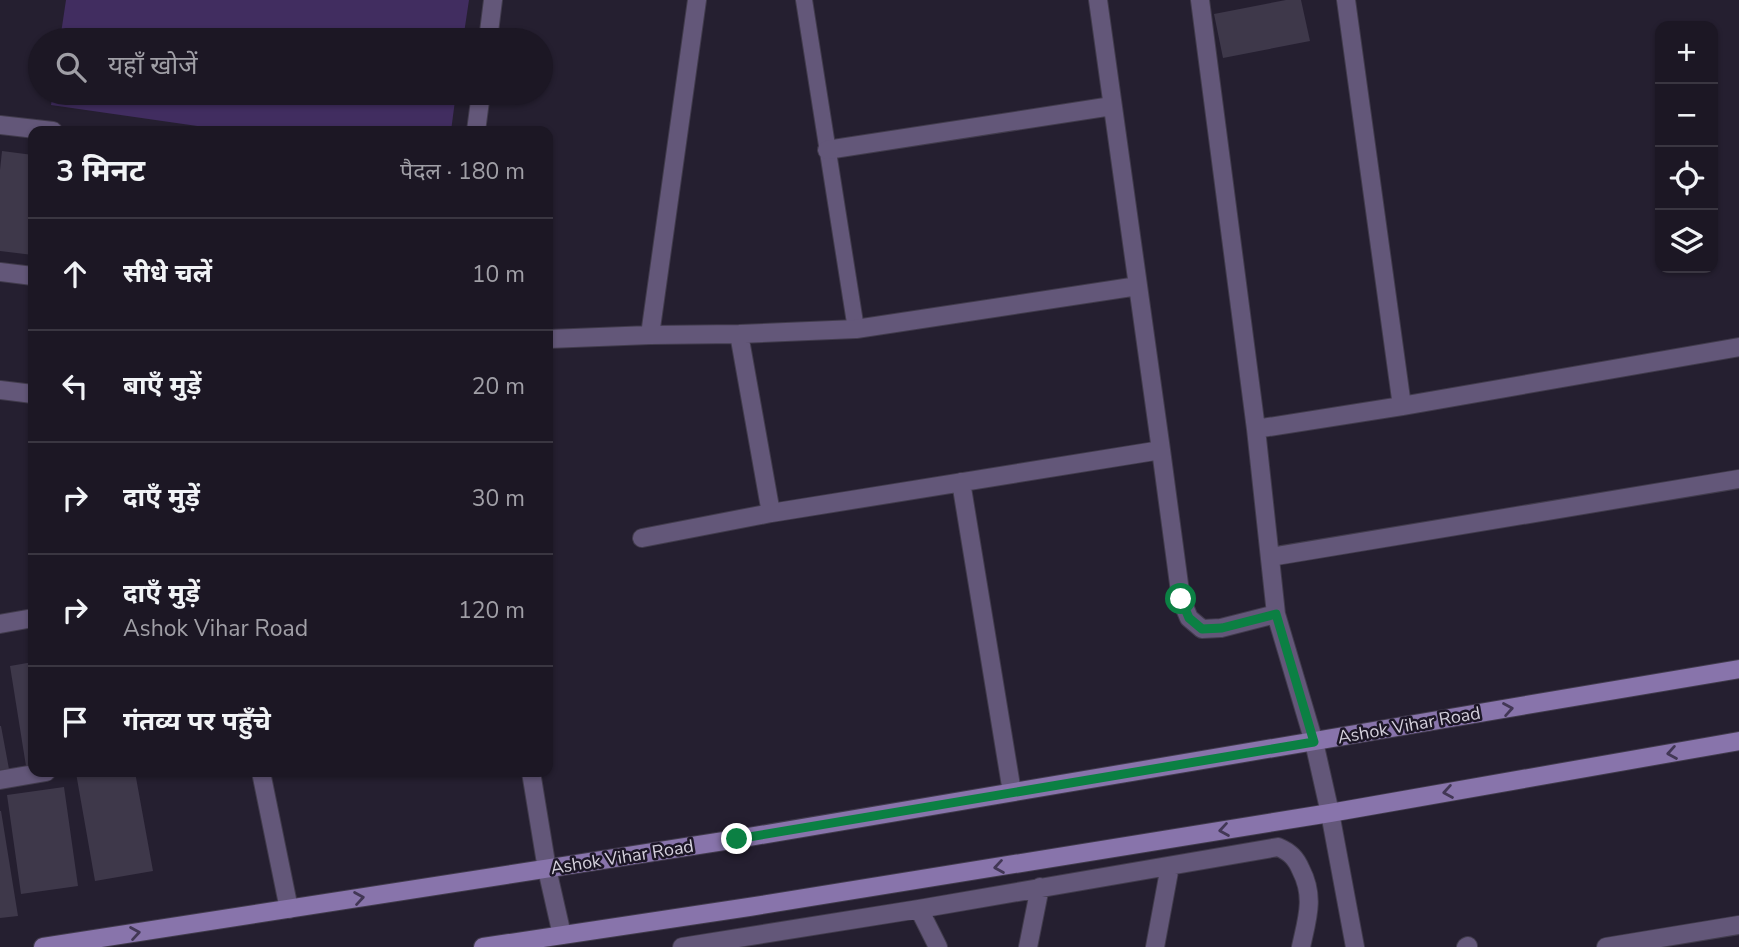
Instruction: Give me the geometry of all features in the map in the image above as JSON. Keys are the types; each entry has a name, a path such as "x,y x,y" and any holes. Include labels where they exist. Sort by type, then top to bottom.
{"main road":[{"name":"Ashok Vihar Road","path":"43,947 737,839 1739,669"},
{"path":"483,947 1330,813 1739,741"}],"street":[{"path":"490,28 493,0"},
{"path":"650,335 697,0"},
{"path":"1098,0 1181,599 1189,618 1202,629 1222,628 1276,614"},
{"path":"1200,0 1256,429 1276,614 1314,742 1330,813 1354,947"},
{"path":"1346,0 1402,406"},
{"path":"477,126 479,105"},
{"path":"827,150 1112,106"},
{"path":"0,125 28,128"},
{"path":"0,272 28,275"},
{"path":"553,339 856,329 1138,286"},
{"path":"739,334 771,513"},
{"path":"1256,429 1739,347"},
{"path":"0,390 28,393"},
{"path":"642,538 771,513 1161,450"},
{"path":"1270,557 1739,479"},
{"path":"961,482 1012,792"},
{"path":"0,624 28,619"},
{"path":"0,780 28,775"},
{"path":"262,777 289,909"},
{"path":"532,777 547,869 562,934"},
{"path":"682,947 773,940 919,909 1278,847 1287,850 1296,859 1308,883 1309,896 1301,947"},
{"path":"1155,947 1170,866"},
{"path":"1028,947 1040,887"},
{"path":"919,909 938,947"},
{"path":"1606,947 1739,925"}],"lane":[{"path":"804,0 856,329"}],"shaded area":[{"path":"66,0 469,0 465,28 62,28"},
{"path":"51,105 454,105 452,126 197,126"}],"building":[{"path":"1286,0 1301,0 1310,41 1223,58 1214,14"},
{"path":"2,151 28,154 28,254 0,251"},
{"path":"28,663 28,766 26,766 10,666"},
{"path":"0,726 9,769 0,770"},
{"path":"77,777 136,777 153,871 95,881"},
{"path":"64,787 78,886 21,894 7,795"},
{"path":"0,811 18,916 0,918"}],"route":[{"path":"737,839 1314,742 1276,614 1222,628 1202,629 1189,618 1181,599"}]}
